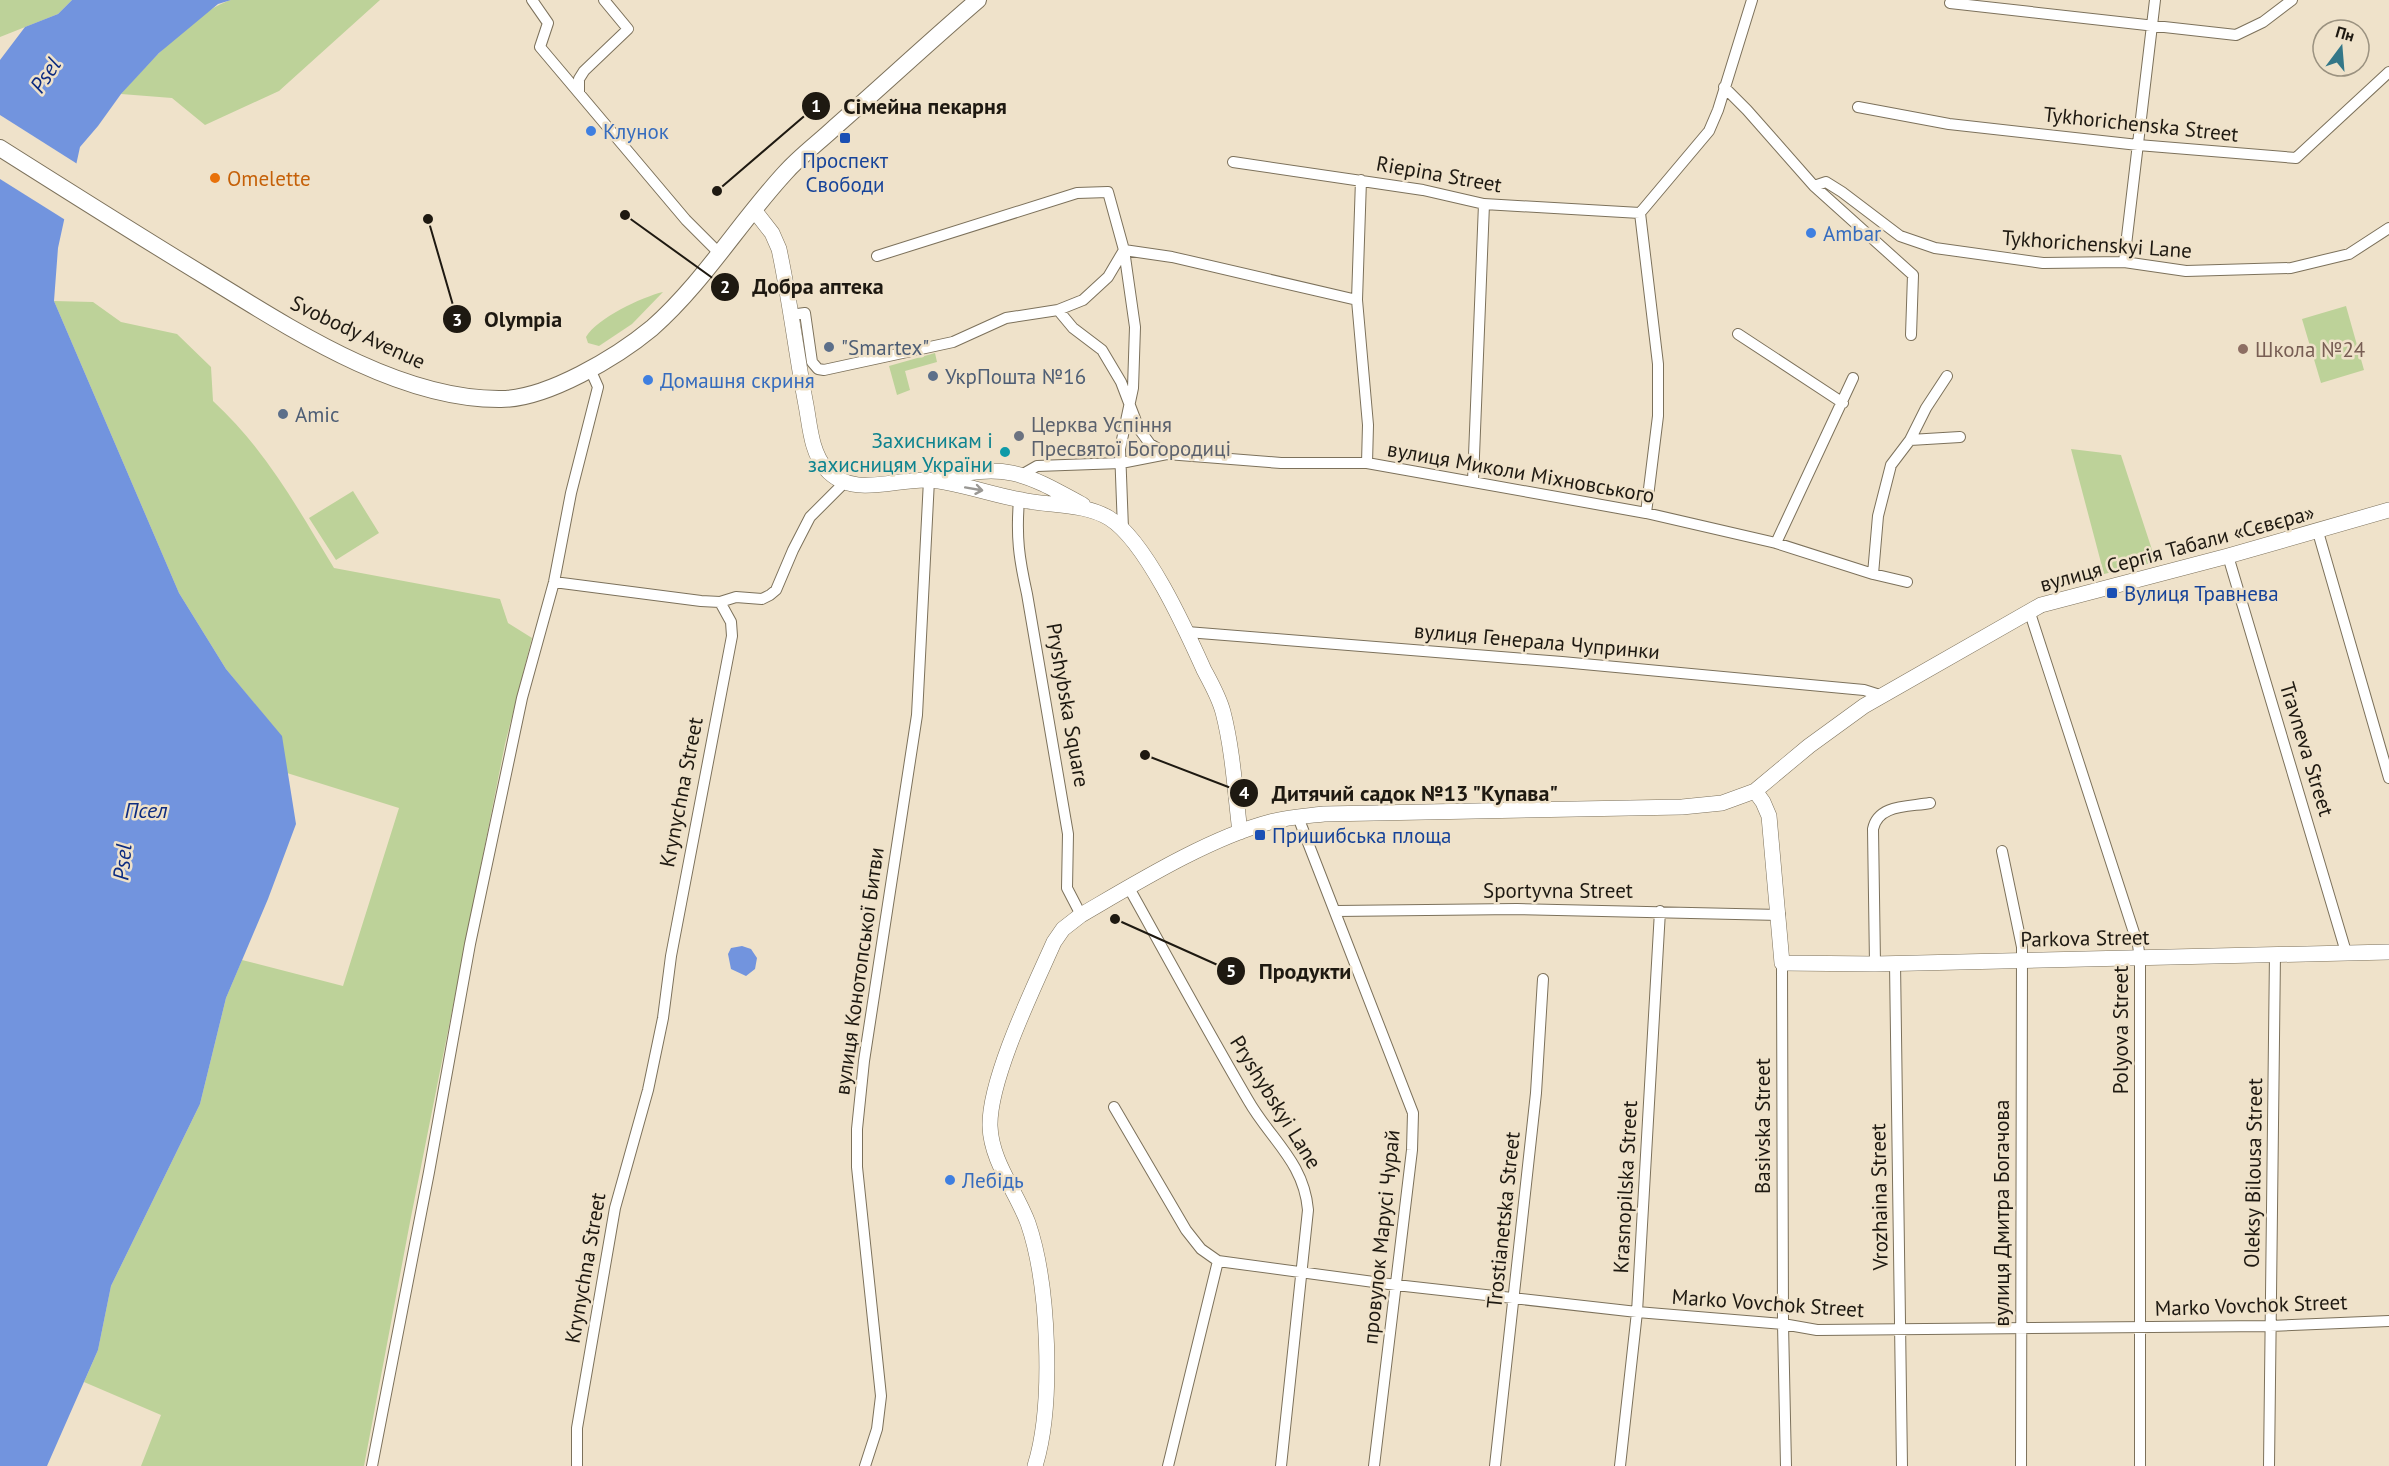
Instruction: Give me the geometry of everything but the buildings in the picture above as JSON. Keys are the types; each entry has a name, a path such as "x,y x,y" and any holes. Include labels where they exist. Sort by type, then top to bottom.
{"main road":[{"name":"Svobody Avenue","path":"0,148 297,332 404,382 465,397 502,399 521,397 590,369 627,347 652,327 675,305 796,161 978,0"},
{"path":"754,210 776,240 814,446 825,468 843,483 871,485 929,480 979,470 1023,474 1110,518 1123,529 1146,560 1187,632 1222,709 1232,756 1240,832"},
{"path":"929,480 994,492 1019,500 1091,510"},
{"name":"вулиця Сергія Табали «Сєвєра»","path":"1035,1466 1042,1436 1047,1370 1039,1270 1027,1222 997,1157 990,1122 998,1084 1010,1047 1054,942 1063,929 1081,915 1128,888 1240,832 1270,822 1298,817 1704,806 1732,801 1755,791 1838,724 2029,610 2057,600 2318,532 2389,510"},
{"name":"Basivska Street","path":"1755,791 1769,816 1780,915 1782,963"},
{"name":"Parkova Street","path":"1782,963 1875,964 2389,952"}],"street":[{"path":"532,0 548,22 540,47 625,150 686,220 719,253"},
{"path":"579,92 579,79 584,71 628,29 604,0"},
{"path":"1646,513 1658,416 1658,364 1640,213 1708,131 1718,110 1752,0"},
{"path":"2124,262 2155,0"},
{"path":"1950,3 2236,35 2263,22 2292,0"},
{"name":"Tykhorichenska Street","path":"1858,107 1949,124 2138,145 2296,158 2389,72"},
{"path":"1724,87 1814,186 1913,275 1911,335"},
{"name":"Riepina Street","path":"1233,162 1423,190 1484,204 1640,213"},
{"path":"1361,180 1358,300 1368,425 1367,464"},
{"name":"Tykhorichenskyi Lane","path":"1814,186 1826,182 1900,236 1935,249 2043,263 2124,262 2186,272 2290,268 2349,254 2389,228"},
{"path":"878,256 1077,193 1108,192 1124,250 1135,327 1135,368 1122,436 1123,529"},
{"path":"1473,481 1484,204"},
{"path":"1124,250 1172,257 1358,300"},
{"path":"790,315 805,313 812,362 818,369 824,370 952,342 1006,318 1058,310 1083,300 1098,289 1108,277 1124,250"},
{"path":"1058,310 1073,328 1102,351 1112,363 1139,429 1150,444 1167,454"},
{"path":"1738,334 1843,403"},
{"path":"372,1466 425,1194 472,932 522,698 554,582 571,493 598,387 590,369"},
{"path":"1873,574 1878,516 1891,465 1910,440 1926,408 1947,376"},
{"path":"1776,543 1853,378"},
{"path":"1910,440 1960,437"},
{"name":"вулиця Миколи Міхновського","path":"1023,474 1037,466 1121,463 1167,454 1281,463 1367,464 1646,513 1776,543 1873,574 1907,582"},
{"name":"вулиця Конотопської Битви","path":"865,1466 878,1429 880,1396 857,1167 857,1129 868,1030 917,715 922,656 929,480"},
{"path":"554,582 720,602 736,597 762,598 776,590 806,523 843,483"},
{"name":"Pryshybska Square","path":"1019,500 1018,555 1027,594 1068,834 1065,880 1070,896 1081,915"},
{"path":"2318,532 2389,778"},
{"name":"Travneva Street","path":"2228,556 2346,952"},
{"name":"Krynychna Street","path":"577,1466 577,1428 615,1208 648,1090 663,1018 671,956 732,636 731,622 720,602"},
{"name":"Polyova Street","path":"2029,610 2138,945 2140,959 2140,1466"},
{"name":"вулиця Генерала Чупринки","path":"1187,632 1608,666 1864,690 1883,696"},
{"path":"1875,964 1873,829 1875,821 1879,814 1886,810 1930,803"},
{"name":"провулок Марусі Чурай","path":"1298,817 1413,1113 1412,1150 1374,1466"},
{"name":"вулиця Дмитра Богачова","path":"2002,851 2022,947 2021,1466"},
{"name":"Pryshybskyi Lane","path":"1128,888 1249,1102 1301,1177 1307,1191 1308,1210 1281,1466"},
{"name":"Sportyvna Street","path":"1336,911 1660,910 1780,915"},
{"name":"Krasnopilska Street","path":"1620,1466 1637,1312 1660,910"},
{"name":"Oleksy Bilousa Street","path":"2269,1466 2275,953"},
{"name":"Basivska Street","path":"1782,963 1783,1324 1786,1466"},
{"name":"Vrozhaina Street","path":"1895,963 1902,1466"},
{"name":"Trostianetska Street","path":"1495,1466 1536,1093 1543,979"},
{"path":"1114,1107 1186,1230 1201,1249 1218,1261 1168,1466"},
{"name":"Marko Vovchok Street","path":"1218,1261 1396,1285 1637,1312 1783,1324 1817,1330 2270,1326 2389,1321"}],"green space":[{"path":"0,0 72,0 58,14 0,37"},
{"path":"231,0 380,0 279,91 205,125 172,98 121,94 188,27 203,15"},
{"path":"663,292 632,324 599,346 588,343 586,337 610,316 632,303"},
{"path":"54,301 93,302 121,322 177,334 211,367 213,401 265,459 334,568 500,599 508,623 532,638 505,744 364,1466 141,1466 161,1415 84,1382 98,1350 111,1286 200,1104 226,998 242,960 343,986 399,808 287,773 281,736 226,669 179,593"},
{"path":"2346,306 2364,370 2321,383 2302,319"},
{"path":"935,353 937,362 905,371 910,390 897,395 889,366"},
{"path":"2071,449 2121,455 2156,562 2104,574"},
{"path":"353,491 379,533 336,560 309,518"}],"water":[{"name":"Псел","path":"72,0 231,0 218,4 159,53 121,94 80,147 58,248 54,301 179,593 226,669 282,736 296,824 268,899 226,998 200,1104 111,1286 98,1350 47,1466 0,1466 0,60 25,27 58,14"},
{"path":"742,946 751,949 757,958 755,969 746,976 731,969 728,954 731,948"}],"pier":[{"path":"0,115 79,165 67,221 0,179"}],"place":[{"name":"Клунок","path":"591,131"},
{"name":"Проспект Свободи","path":"845,138"},
{"name":"Omelette","path":"215,178"},
{"name":"Сімейна пекарня","path":"717,191"},
{"name":"Добра аптека","path":"625,215"},
{"name":"Olympia","path":"428,219"},
{"name":"Ambar","path":"1811,233"},
{"name":"\"Smartex\"","path":"829,347"},
{"name":"Школа №24","path":"2243,349"},
{"name":"УкрПошта №16","path":"933,376"},
{"name":"Домашня скриня","path":"648,380"},
{"name":"Amic","path":"283,414"},
{"name":"Церква Успіння Пресвятої Богородиці","path":"1019,436"},
{"name":"Захисникам і захисницям України","path":"1005,452"},
{"name":"Вулиця Травнева","path":"2112,593"},
{"name":"Дитячий садок №13 \"Купава\"","path":"1145,755"},
{"name":"Пришибська площа","path":"1260,835"},
{"name":"Продукти","path":"1115,919"},
{"name":"Лебідь","path":"950,1180"}],"water label":[{"name":"Psel","path":"45,75"},
{"name":"Psel","path":"122,862"}]}
